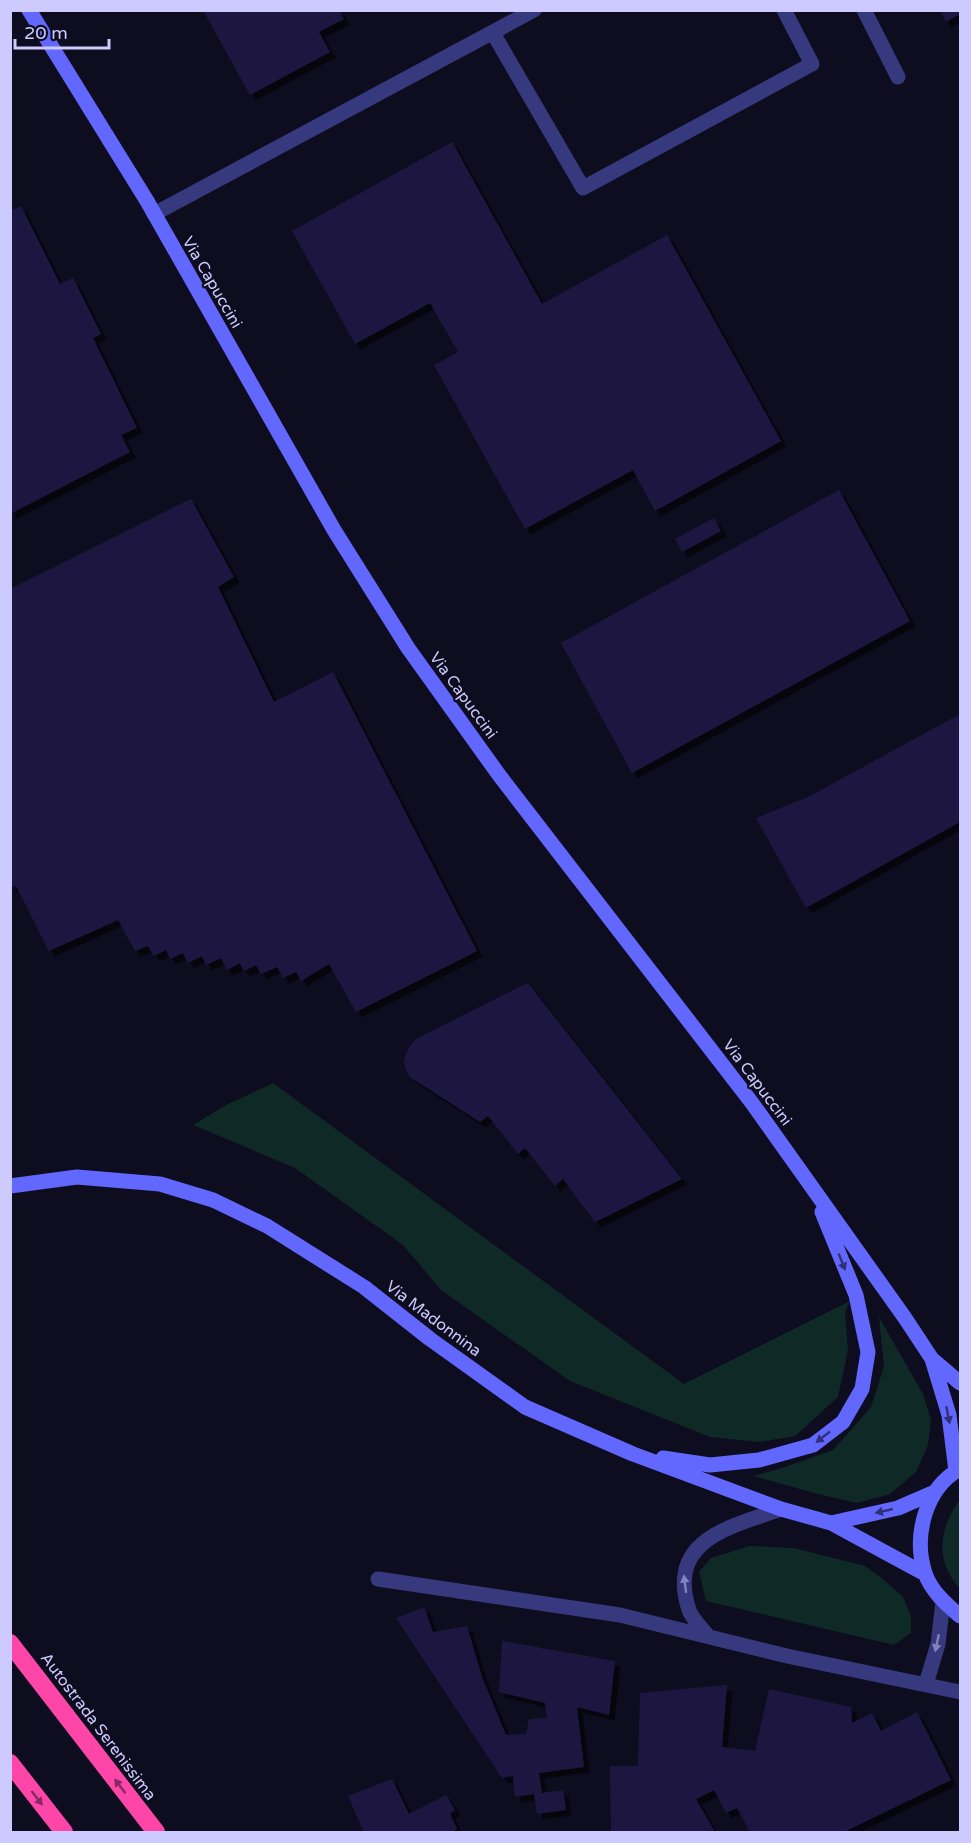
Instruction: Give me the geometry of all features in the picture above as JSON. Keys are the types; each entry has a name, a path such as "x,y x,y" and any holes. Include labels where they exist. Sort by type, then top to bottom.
{"highway":[{"name":"Autostrada Serenissima","path":"10,1642 156,1833"},
{"path":"10,1763 64,1833"}],"main road":[{"name":"Via Capuccini","path":"29,10 154,214 334,530 408,648 499,775 752,1103 932,1359 960,1383"},
{"name":"Via Madonnina","path":"10,1186 76,1177 160,1184 213,1200 267,1226 364,1287 430,1339 525,1407 633,1454 781,1509 831,1523 925,1574"},
{"path":"633,1454 710,1465 759,1460 813,1445 843,1422 862,1389 868,1352 856,1295 812,1188"},
{"name":"Via Capuccini","path":"932,1359 948,1415 958,1470"},
{"path":"958,1470 936,1492 923,1518 920,1546 925,1574 943,1602 960,1616"},
{"name":"Via Madonnina","path":"831,1523 898,1508 936,1492"}],"street":[{"path":"154,214 534,10"},
{"path":"493,33 583,188 812,64 784,10"},
{"path":"864,10 898,77"},
{"path":"708,1636 689,1611 683,1576 689,1558 705,1540 731,1527 781,1509"},
{"path":"378,1579 620,1616 787,1656 960,1692"},
{"path":"926,1684 938,1644 943,1602"}],"green space":[{"path":"273,1083 684,1384 850,1301 845,1313 848,1350 838,1397 795,1436 759,1442 710,1437 570,1381 441,1290 403,1245 295,1168 193,1125 226,1105"},
{"path":"879,1317 923,1394 931,1420 928,1445 916,1472 890,1494 857,1503 753,1476 833,1450 871,1407 884,1366"},
{"path":"960,1499 960,1589 946,1567 942,1544 947,1522"},
{"path":"749,1546 794,1548 865,1566 903,1597 911,1616 911,1633 894,1645 706,1601 699,1572 711,1558"}],"building":[{"path":"203,10 339,10 344,19 319,32 330,52 250,95"},
{"path":"940,10 960,10 960,14 946,22"},
{"path":"452,142 542,304 667,235 781,441 655,511 633,470 525,529 434,365 458,352 430,303 355,344 292,231"},
{"path":"21,206 60,284 73,278 101,334 93,338 137,428 121,435 130,452 10,514 10,211"},
{"path":"839,490 910,621 632,773 561,643"},
{"path":"191,499 234,577 218,587 274,702 333,672 477,951 356,1012 329,964 301,981 296,972 283,978 277,967 261,974 256,965 244,971 240,963 227,970 221,958 206,965 202,956 188,963 183,953 170,959 166,950 154,956 148,946 135,951 118,920 49,951 16,886 10,888 10,589"},
{"path":"714,518 721,531 682,552 675,539"},
{"path":"960,714 960,822 806,908 756,818 810,796"},
{"path":"527,983 682,1179 595,1222 563,1179 555,1186 525,1148 518,1154 488,1116 480,1122 410,1077 404,1062 406,1053 416,1039"},
{"path":"424,1607 433,1632 467,1626 482,1677 506,1735 526,1734 529,1719 547,1718 545,1703 499,1692 502,1641 615,1661 609,1715 577,1707 584,1767 539,1773 542,1793 563,1790 566,1810 537,1814 534,1794 515,1797 513,1776 502,1778 396,1618"},
{"path":"727,1685 722,1747 755,1751 769,1689 851,1707 852,1723 872,1713 881,1731 917,1712 951,1780 844,1832 750,1832 737,1808 726,1813 714,1790 696,1799 715,1832 611,1832 610,1766 638,1766 640,1693"},
{"path":"392,1779 409,1814 446,1795 455,1810 450,1814 457,1829 451,1832 364,1832 348,1796"}]}
